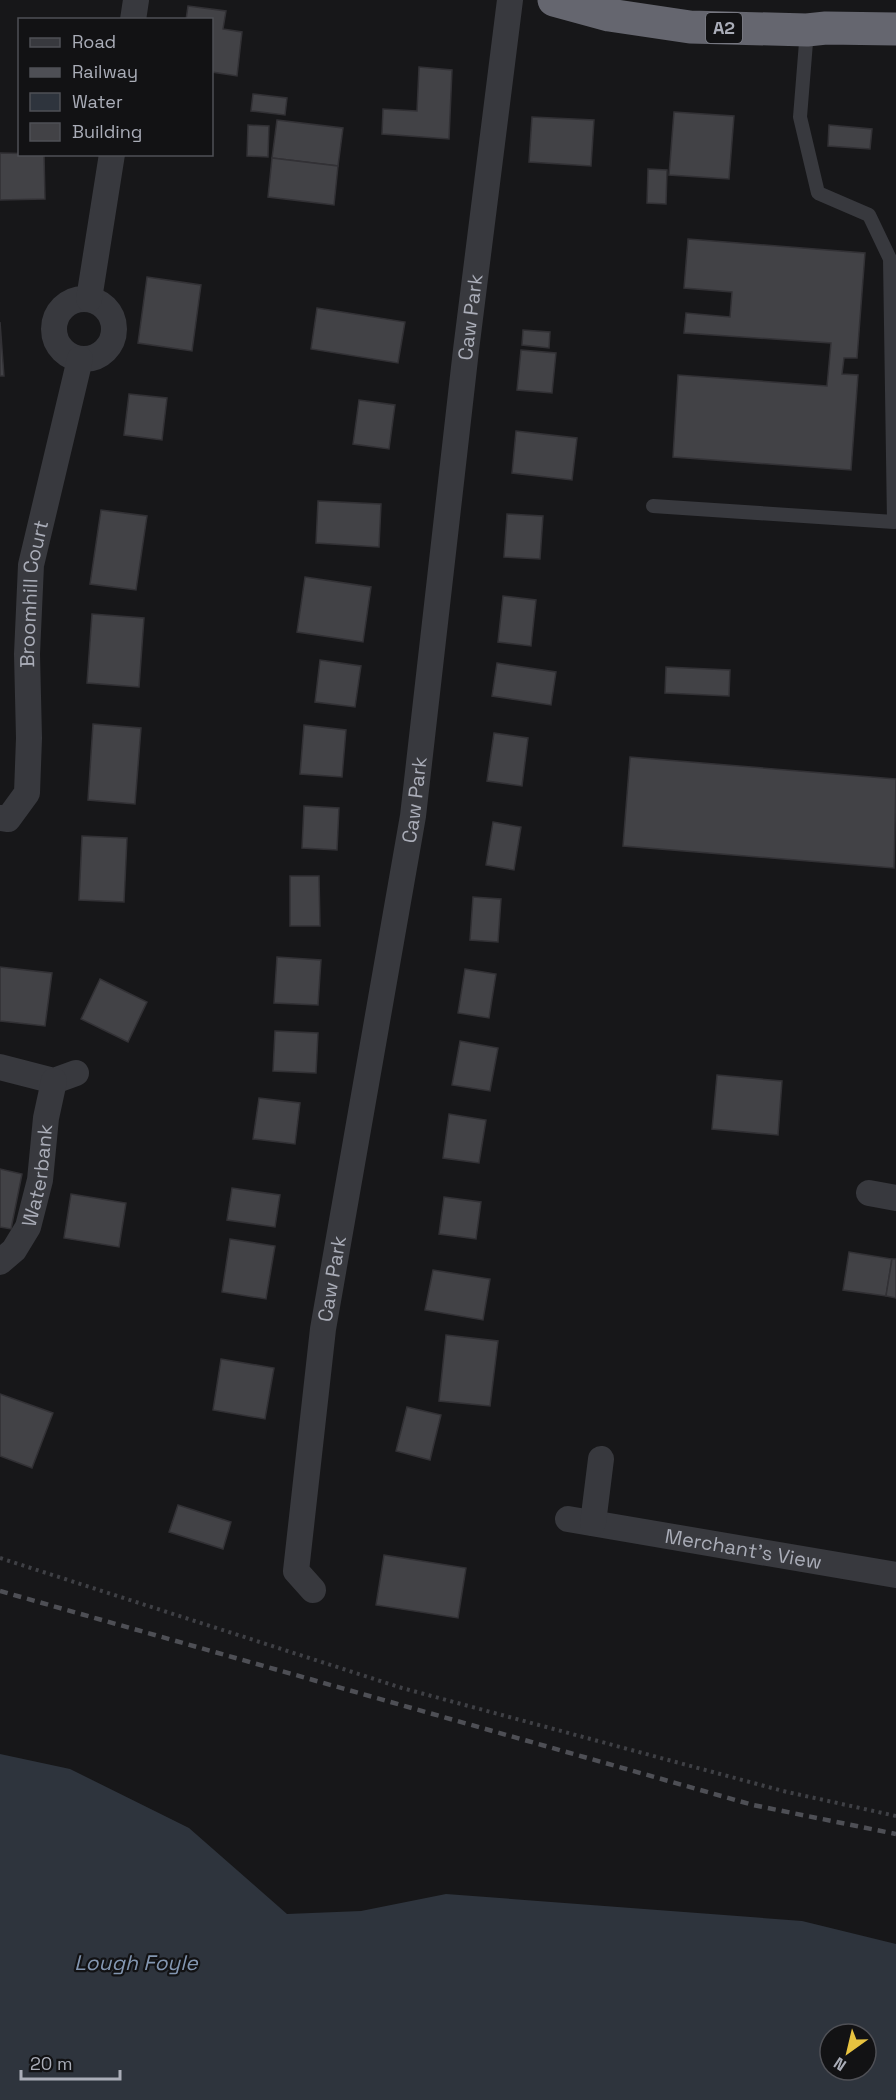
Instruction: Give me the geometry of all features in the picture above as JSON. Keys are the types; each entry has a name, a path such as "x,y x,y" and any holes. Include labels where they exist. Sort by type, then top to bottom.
{"highway":[{"name":"A2","path":"554,0 609,15 690,27 807,30 896,29"}],"street":[{"path":"133,18 136,0"},
{"name":"Caw Park","path":"313,1590 296,1571 323,1329 413,816 466,350 510,0"},
{"path":"89,299 112,156"},
{"path":"89,299 99,303 107,310 115,329 108,349 90,359 80,360 63,351 54,335 54,325 57,316 70,302 89,299"},
{"name":"Broomhill Court","path":"0,818 8,819 27,793 29,738 27,654 31,565 80,360"},
{"name":"Waterbank","path":"0,1067 65,1077 46,1118 40,1180 28,1227 14,1250 0,1262"},
{"path":"869,1193 896,1198"},
{"path":"593,1523 601,1459"},
{"name":"Merchant's View","path":"568,1519 896,1575"}],"lane":[{"path":"653,506 894,522 890,259 869,215 818,194 800,117 807,30"}],"path":[{"path":"0,1558 402,1688 772,1788 896,1816"}],"water":[{"name":"Lough Foyle","path":"0,1754 70,1769 189,1828 287,1914 361,1911 446,1894 802,1921 896,1944 896,2100 0,2100"}],"building":[{"path":"188,6 226,11 223,29 242,32 237,76 213,72 213,18 186,18"},
{"path":"419,67 452,70 449,139 382,134 383,109 417,111"},
{"path":"253,94 287,98 285,115 251,111"},
{"path":"674,112 734,116 729,179 669,175"},
{"path":"532,117 594,120 591,166 529,162"},
{"path":"277,120 343,128 338,166 272,158"},
{"path":"248,125 269,126 268,157 247,156"},
{"path":"829,125 872,129 870,149 828,146"},
{"path":"0,153 44,156 45,199 0,200"},
{"path":"272,158 338,166 334,205 268,197"},
{"path":"648,169 667,170 666,204 647,203"},
{"path":"688,239 865,253 857,358 844,358 842,374 858,375 851,470 673,457 678,375 827,386 831,343 684,333 686,313 730,317 732,292 684,288"},
{"path":"147,277 201,285 192,351 138,343"},
{"path":"317,308 405,322 398,363 311,349"},
{"path":"0,322 4,376 0,376"},
{"path":"523,330 550,332 549,348 522,345"},
{"path":"521,350 556,353 552,393 517,390"},
{"path":"129,394 167,398 162,440 124,435"},
{"path":"359,400 395,405 389,449 353,444"},
{"path":"516,431 577,438 572,480 512,473"},
{"path":"318,501 381,504 379,547 316,543"},
{"path":"101,510 147,516 136,590 90,584"},
{"path":"507,514 543,516 540,559 504,557"},
{"path":"305,577 371,587 363,642 297,632"},
{"path":"503,596 536,600 531,646 498,642"},
{"path":"92,614 144,618 139,687 87,683"},
{"path":"320,660 361,666 355,707 315,702"},
{"path":"497,663 556,672 551,705 492,696"},
{"path":"666,667 730,670 729,696 665,693"},
{"path":"93,724 141,728 135,804 88,800"},
{"path":"304,725 346,730 342,777 300,774"},
{"path":"494,733 528,738 522,786 487,781"},
{"path":"630,757 896,779 894,868 623,846"},
{"path":"304,806 339,808 337,850 302,848"},
{"path":"493,822 521,827 514,870 486,865"},
{"path":"82,836 127,838 124,902 79,900"},
{"path":"290,876 319,876 320,926 290,926"},
{"path":"473,897 501,899 498,942 470,940"},
{"path":"277,957 321,960 318,1005 274,1003"},
{"path":"0,967 52,973 45,1026 0,1021"},
{"path":"465,969 496,974 489,1018 458,1013"},
{"path":"100,979 147,1002 128,1042 81,1019"},
{"path":"275,1031 318,1033 316,1073 273,1071"},
{"path":"460,1041 498,1048 490,1091 452,1085"},
{"path":"717,1075 782,1081 778,1135 712,1129"},
{"path":"259,1098 300,1103 295,1144 253,1139"},
{"path":"449,1114 486,1120 479,1163 443,1158"},
{"path":"0,1169 22,1174 11,1229 0,1227"},
{"path":"232,1188 280,1195 275,1227 227,1220"},
{"path":"71,1194 126,1203 119,1247 64,1238"},
{"path":"444,1197 481,1202 476,1239 439,1234"},
{"path":"230,1239 275,1246 266,1299 222,1292"},
{"path":"849,1252 892,1259 886,1296 843,1290"},
{"path":"892,1259 896,1259 896,1298 886,1296"},
{"path":"433,1270 490,1279 483,1320 425,1310"},
{"path":"446,1335 498,1341 490,1406 439,1401"},
{"path":"221,1359 274,1368 265,1419 213,1410"},
{"path":"0,1394 53,1413 32,1468 0,1456"},
{"path":"407,1407 441,1415 430,1460 396,1451"},
{"path":"178,1505 231,1522 223,1549 169,1532"},
{"path":"384,1555 466,1568 458,1618 376,1605"}],"railway":[{"path":"0,1591 753,1805 896,1834"}]}
